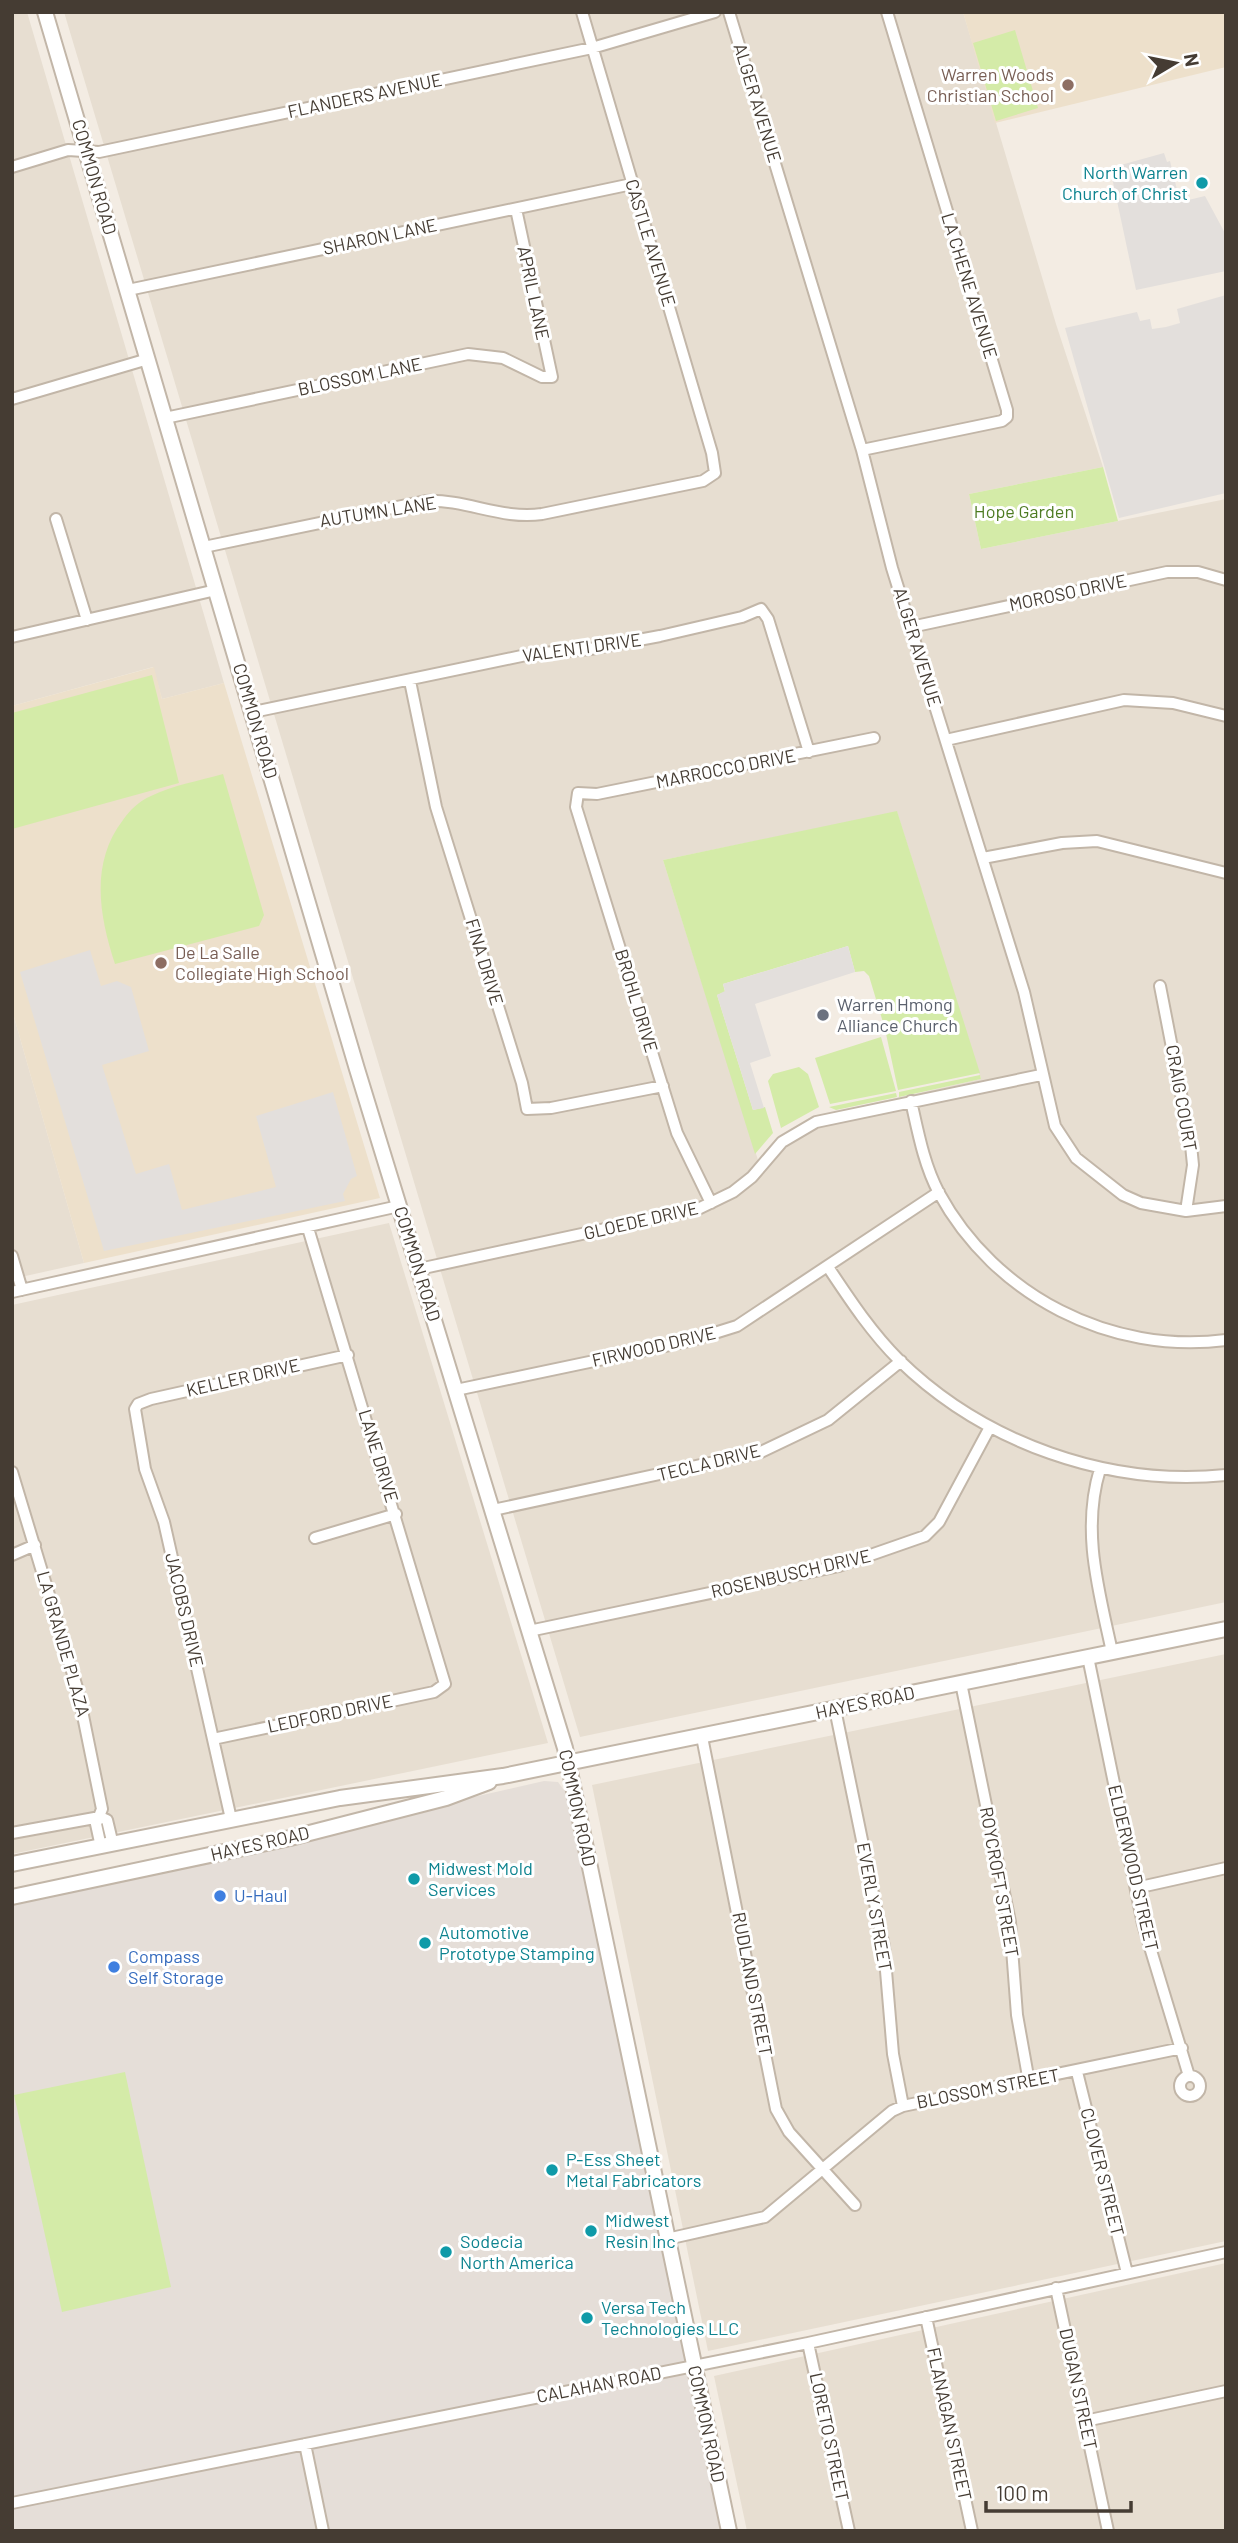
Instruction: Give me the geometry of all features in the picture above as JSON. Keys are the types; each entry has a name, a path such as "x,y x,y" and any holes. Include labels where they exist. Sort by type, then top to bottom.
{"street":[{"name":"COMMON ROAD","path":"45,12 399,1206 569,1763 729,2531"},
{"name":"CASTLE AVENUE","path":"582,12 712,453 715,473"},
{"name":"FLANDERS AVENUE","path":"12,167 68,150 99,152 592,48 715,12"},
{"name":"ALGER AVENUE","path":"729,12 862,450 892,568 1024,992 1041,1075 1055,1126 1087,1170 1132,1199 1186,1211 1226,1206"},
{"name":"LA CHENE AVENUE","path":"862,450 1002,421 1007,417 887,12"},
{"name":"SHARON LANE","path":"128,290 632,184"},
{"name":"APRIL LANE","path":"516,209 552,377"},
{"name":"BLOSSOM LANE","path":"165,418 468,354 503,358 542,377 552,377"},
{"path":"12,399 148,359"},
{"name":"AUTUMN LANE","path":"204,547 426,501 446,501 516,516 542,514 703,481 715,473"},
{"path":"57,519 86,620"},
{"name":"MOROSO DRIVE","path":"911,627 1167,572 1198,572 1226,580"},
{"path":"12,637 216,590"},
{"name":"VALENTI DRIVE","path":"253,712 531,654 590,649 660,636 742,617 761,609 768,619 809,752"},
{"name":"FINA DRIVE","path":"410,681 436,807 527,1109 551,1108 663,1086"},
{"path":"946,740 1124,700 1173,703 1226,716"},
{"name":"MARROCCO DRIVE","path":"578,793 597,794 874,738"},
{"name":"BROHL DRIVE","path":"578,793 576,807 685,1155 711,1203"},
{"path":"983,858 1062,843 1097,841 1226,873"},
{"name":"CRAIG COURT","path":"1160,986 1191,1145 1193,1165 1186,1211"},
{"name":"GLOEDE DRIVE","path":"419,1269 684,1213 711,1203 752,1177 782,1142 799,1130 845,1113 1041,1075"},
{"path":"911,1101 924,1154 939,1192 975,1244 1008,1277 1077,1320 1137,1339 1184,1344 1226,1340"},
{"name":"FIRWOOD DRIVE","path":"456,1390 718,1334 760,1314 939,1192"},
{"path":"12,1256 17,1291 399,1206"},
{"name":"LANE DRIVE","path":"309,1228 445,1684"},
{"path":"828,1267 873,1331 901,1361 990,1427 1037,1448 1100,1469 1169,1477 1226,1475"},
{"name":"KELLER DRIVE","path":"138,1404 348,1355"},
{"name":"TECLA DRIVE","path":"493,1510 761,1452 828,1420 901,1361"},
{"name":"JACOBS DRIVE","path":"138,1404 134,1415 141,1448 164,1522 231,1819"},
{"name":"ROSENBUSCH DRIVE","path":"529,1631 839,1566 925,1536 939,1522 990,1427"},
{"path":"1100,1469 1094,1489 1091,1538 1112,1652"},
{"name":"LA GRANDE PLAZA","path":"12,1472 80,1700 102,1809 100,1817 107,1820 107,1846"},
{"path":"314,1538 396,1514"},
{"path":"12,1555 35,1545"},
{"name":"HAYES ROAD","path":"13,1864 364,1794 503,1776 1226,1629"},
{"name":"ELDERWOOD STREET","path":"1088,1657 1136,1888 1189,2076"},
{"name":"ROYCROFT STREET","path":"961,1683 1010,1922 1017,2015 1029,2082"},
{"name":"LEDFORD DRIVE","path":"213,1739 434,1692 445,1684"},
{"name":"EVERLY STREET","path":"835,1709 884,1947 893,2054 903,2106"},
{"name":"RUDLAND STREET","path":"702,1737 776,2109 789,2132 855,2204"},
{"name":"HAYES ROAD","path":"12,1897 369,1818 446,1798 503,1776"},
{"path":"364,1794 369,1818"},
{"path":"12,1833 100,1817"},
{"path":"1136,1888 1226,1868"},
{"name":"BLOSSOM STREET","path":"667,2239 765,2217 892,2111 903,2106 1029,2082 1182,2048"},
{"name":"CLOVER STREET","path":"1077,2071 1127,2273"},
{"name":"CALAHAN ROAD","path":"12,2503 693,2367 1226,2252"},
{"name":"DUGAN STREET","path":"1056,2288 1108,2531"},
{"name":"FLANAGAN STREET","path":"926,2317 972,2531"},
{"name":"LORETO STREET","path":"808,2343 849,2531"},
{"path":"1085,2421 1226,2391"},
{"path":"304,2444 323,2531"}],"shaded area":[{"path":"12,12 27,12 224,683 162,699 153,667 12,706"},
{"path":"64,12 963,12 1056,324 1103,467 969,494 981,549 1226,499 1226,1602 580,1737","holes":["897,812 981,1079 816,1116 791,1130 758,1160 663,860"]},
{"name":"Warren Woods Christian School","path":"963,12 1226,12 1226,67 995,123"},
{"path":"1164,153 1167,162 1170,161 1180,202 1205,196 1226,235 1226,271 1136,290 1110,168"},
{"path":"1226,295 1226,493 1119,518 1065,328 1137,312 1140,321 1150,319 1152,329 1166,327 1180,323 1177,309"},
{"name":"De La Salle Collegiate High School","path":"154,667 162,699 224,683 380,1198 84,1263 12,1010 12,706"},
{"path":"848,946 855,972 755,1004 771,1056 750,1063 764,1108 753,1110 717,995 725,991 723,984"},
{"path":"90,950 101,986 117,981 131,987 149,1051 102,1065 136,1174 169,1164 182,1210 276,1187 256,1116 333,1092 357,1176 351,1179 343,1194 345,1201 104,1251 20,972"},
{"path":"12,1010 84,1263 12,1279"},
{"path":"389,1223 548,1743 12,1854 12,1305"},
{"path":"1226,1654 1226,2241 708,2351 592,1785"},
{"path":"544,1781 558,1782 569,1797 721,2531 12,2531 12,1902"},
{"path":"1226,2263 1226,2531 747,2531 714,2376"}],"green space":[{"path":"1015,30 1038,108 996,121 973,43"},
{"name":"Hope Garden","path":"1103,467 1118,521 981,549 969,494"},
{"path":"152,675 179,783 12,829 12,713"},
{"path":"223,774 264,915 259,926 115,964 105,927 101,890 106,854 113,837 129,813 147,798 177,786"},
{"path":"897,811 980,1073 898,1090 885,1029 869,976 864,971 855,972 848,946 723,984 725,992 717,995 753,1110 765,1107 773,1133 755,1154 663,860"},
{"path":"881,1037 896,1091 830,1104 815,1058"},
{"path":"799,1067 808,1074 819,1107 781,1128 768,1081 773,1074"},
{"path":"980,1075 981,1079 899,1097 899,1092"},
{"path":"896,1093 897,1097 836,1110 829,1107"},
{"path":"125,2072 171,2287 62,2312 14,2095"}],"place":[{"name":"Warren Woods Christian School","path":"1068,85"},
{"name":"North Warren Church of Christ","path":"1202,183"},
{"name":"De La Salle Collegiate High School","path":"161,963"},
{"name":"Warren Hmong Alliance Church","path":"823,1015"},
{"name":"Midwest Mold Services","path":"414,1879"},
{"name":"U-Haul","path":"220,1896"},
{"name":"Automotive Prototype Stamping","path":"425,1943"},
{"name":"Compass Self Storage","path":"114,1967"},
{"name":"P-Ess Sheet Metal Fabricators","path":"552,2170"},
{"name":"Midwest Resin Inc","path":"591,2231"},
{"name":"Sodecia North America","path":"446,2252"},
{"name":"Versa Tech Technologies LLC","path":"587,2318"}]}
